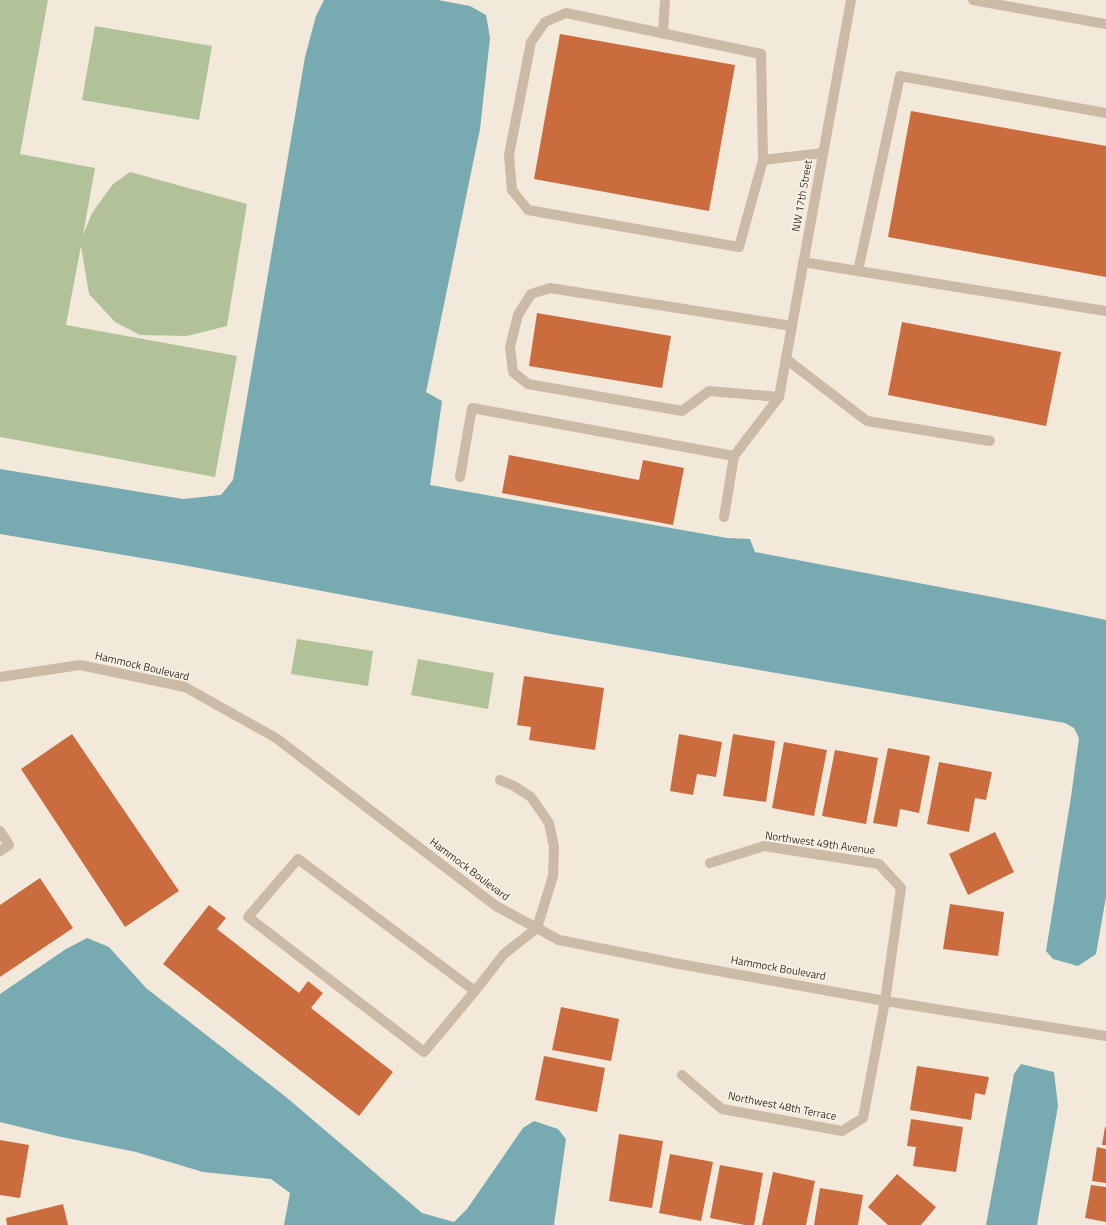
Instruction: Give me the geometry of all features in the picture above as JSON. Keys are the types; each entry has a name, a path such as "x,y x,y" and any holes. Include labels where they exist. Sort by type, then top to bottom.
{"street":[{"path":"663,33 665,0"},
{"name":"NW 17th Street","path":"779,397 851,0"},
{"path":"974,0 1106,24"},
{"path":"566,13 761,54 763,160 739,247 528,210 512,190 509,155 531,42 545,22 566,13"},
{"path":"858,271 900,76 1106,113"},
{"path":"763,160 823,153"},
{"path":"803,262 1106,311"},
{"path":"779,397 709,391 682,411 528,384 513,372 510,347 518,315 531,294 550,288 792,326"},
{"path":"786,359 867,421 990,441"},
{"path":"724,517 734,456 779,397"},
{"path":"460,477 472,408 734,456"},
{"name":"Hammock Boulevard","path":"0,678 80,665 185,687 276,738 496,906 559,940 674,963 884,1001 1106,1036"},
{"path":"475,991 298,859 248,917 424,1052 475,991 504,954 537,928 553,876 554,847 549,823 531,797 514,786 500,780"},
{"path":"0,831 9,845 0,851"},
{"name":"Northwest 49th Avenue","path":"710,862 764,846 879,864 901,888 884,1001"},
{"name":"Northwest 48th Terrace","path":"682,1075 722,1109 842,1132 863,1118 884,1001"}],"green space":[{"path":"0,0 48,0 20,154 95,168 83,235 92,213 113,184 130,172 247,204 227,326 187,336 140,335 115,322 89,294 81,246 66,325 237,356 215,477 0,437"},
{"path":"95,26 212,46 199,120 82,100"},
{"path":"297,639 373,651 368,686 291,674"},
{"path":"418,659 494,673 488,709 411,695"}],"water":[{"path":"324,0 438,0 470,6 486,15 490,38 480,129 426,392 442,401 430,485 727,538 750,539 755,552 1106,620 1106,897 1096,954 1078,966 1053,959 1046,951 1079,738 1074,728 1065,723 557,635 183,565 0,534 0,469 183,499 221,495 233,480 305,57 316,16"},
{"path":"87,938 109,947 146,988 286,1097 422,1213 454,1222 467,1209 523,1128 534,1121 558,1129 566,1139 554,1225 284,1225 290,1193 271,1179 203,1172 136,1152 57,1136 0,1122 0,994 66,949"},
{"path":"1021,1064 1054,1072 1058,1106 1037,1225 986,1225 1014,1074"}],"building":[{"path":"560,34 735,65 709,211 534,179"},
{"path":"911,111 1106,146 1106,277 888,237"},
{"path":"537,313 671,336 662,388 529,366"},
{"path":"902,322 1061,352 1046,426 888,395"},
{"path":"509,455 639,480 643,460 684,468 673,525 502,493"},
{"path":"524,676 604,688 595,750 529,740 531,727 517,725"},
{"path":"72,734 179,891 125,927 21,769"},
{"path":"679,734 722,742 716,777 697,774 693,795 670,791"},
{"path":"733,734 775,741 766,802 723,796"},
{"path":"784,742 827,750 814,816 772,808"},
{"path":"888,748 930,756 919,813 900,809 897,827 873,823"},
{"path":"835,750 878,758 866,824 822,816"},
{"path":"939,762 992,772 986,800 975,798 969,832 927,824"},
{"path":"995,832 1014,872 968,895 949,854"},
{"path":"40,878 73,928 0,977 0,905"},
{"path":"950,904 1004,912 998,956 943,949"},
{"path":"209,905 226,918 217,929 299,993 308,981 323,993 311,1008 393,1072 359,1116 163,964"},
{"path":"561,1007 619,1019 611,1061 552,1050"},
{"path":"544,1056 605,1068 597,1112 535,1100"},
{"path":"917,1066 989,1077 985,1095 975,1093 971,1120 910,1110"},
{"path":"911,1119 963,1127 956,1172 913,1166 916,1147 907,1146"},
{"path":"1105,1127 1106,1145 1102,1145"},
{"path":"619,1134 663,1141 652,1208 609,1201"},
{"path":"0,1140 29,1145 20,1198 0,1195"},
{"path":"1097,1147 1106,1149 1106,1183 1092,1181"},
{"path":"670,1154 713,1162 701,1221 659,1213"},
{"path":"720,1165 763,1173 754,1225 745,1225 710,1218"},
{"path":"773,1172 815,1181 806,1225 762,1225"},
{"path":"897,1174 936,1207 921,1225 888,1225 868,1207"},
{"path":"1091,1185 1106,1187 1106,1222 1085,1218"},
{"path":"820,1188 863,1195 858,1225 814,1225"},
{"path":"63,1204 68,1225 7,1225 6,1218"}]}
